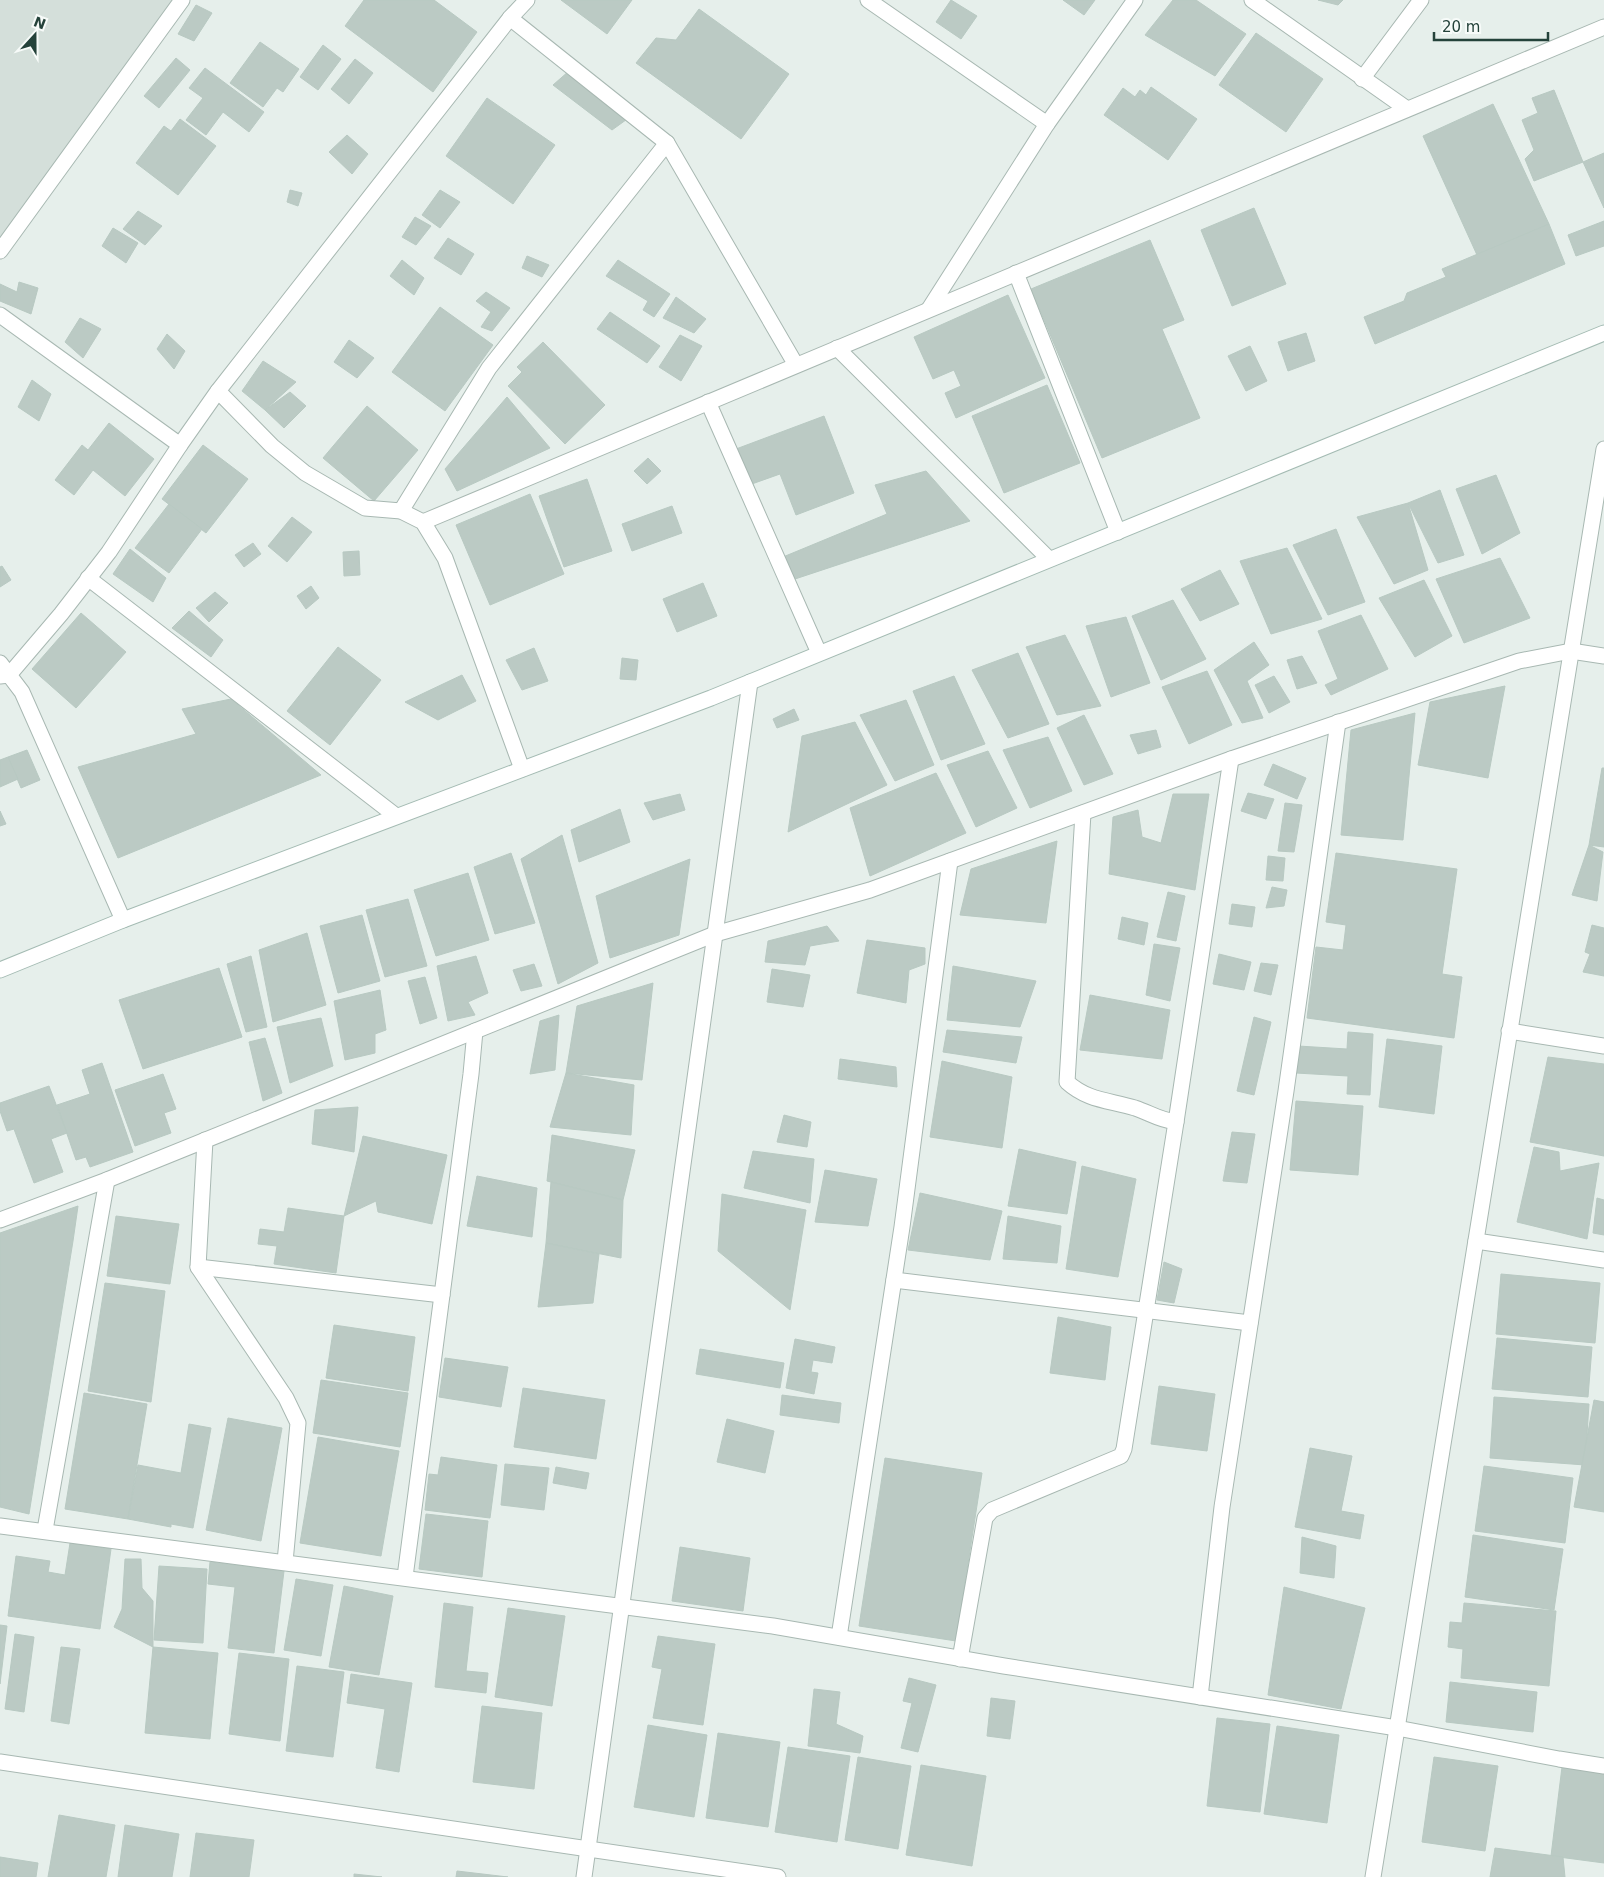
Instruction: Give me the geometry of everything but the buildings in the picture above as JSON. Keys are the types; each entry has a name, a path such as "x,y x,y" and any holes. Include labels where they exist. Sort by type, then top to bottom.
{"street":[{"path":"0,251 182,0"},
{"path":"5,676 61,614 109,552 218,391 510,18 527,0"},
{"path":"868,0 1047,124"},
{"path":"929,309 1047,124 1135,0"},
{"path":"1252,0 1407,109"},
{"path":"1362,79 1421,0"},
{"path":"510,18 667,143 796,365"},
{"path":"423,522 1604,27"},
{"path":"401,511 489,368 667,143"},
{"path":"1016,273 1118,532"},
{"path":"0,315 180,445"},
{"path":"0,970 123,920 750,682 1604,333"},
{"path":"837,348 1049,560"},
{"path":"218,391 272,446 305,472 365,508 401,511 423,522 445,558 522,769"},
{"path":"708,402 819,653"},
{"path":"1373,1877 1604,454"},
{"path":"88,578 396,816"},
{"path":"0,1220 107,1180 715,934 870,890 1231,759 1519,661 1571,651 1604,656"},
{"path":"0,663 5,676 22,692 123,920"},
{"path":"584,1877 750,682"},
{"path":"1200,1697 1222,1507 1338,722"},
{"path":"960,1659 985,1518 992,1510 1121,1456 1124,1450 1231,759"},
{"path":"1083,813 1067,1082 1080,1094 1137,1109 1159,1120 1176,1122"},
{"path":"839,1637 894,1280 950,861"},
{"path":"405,1577 471,1074 475,1031"},
{"path":"1509,1032 1604,1046"},
{"path":"205,1140 198,1267 286,1398 298,1422 285,1562"},
{"path":"44,1530 107,1180"},
{"path":"1476,1241 1604,1260"},
{"path":"198,1267 442,1295"},
{"path":"894,1280 1250,1323"},
{"path":"0,1526 44,1530 773,1626 960,1659 1396,1728 1550,1758 1604,1766"},
{"path":"0,1762 778,1877"}],"shaded area":[{"path":"0,0 174,0 0,238"}]}
